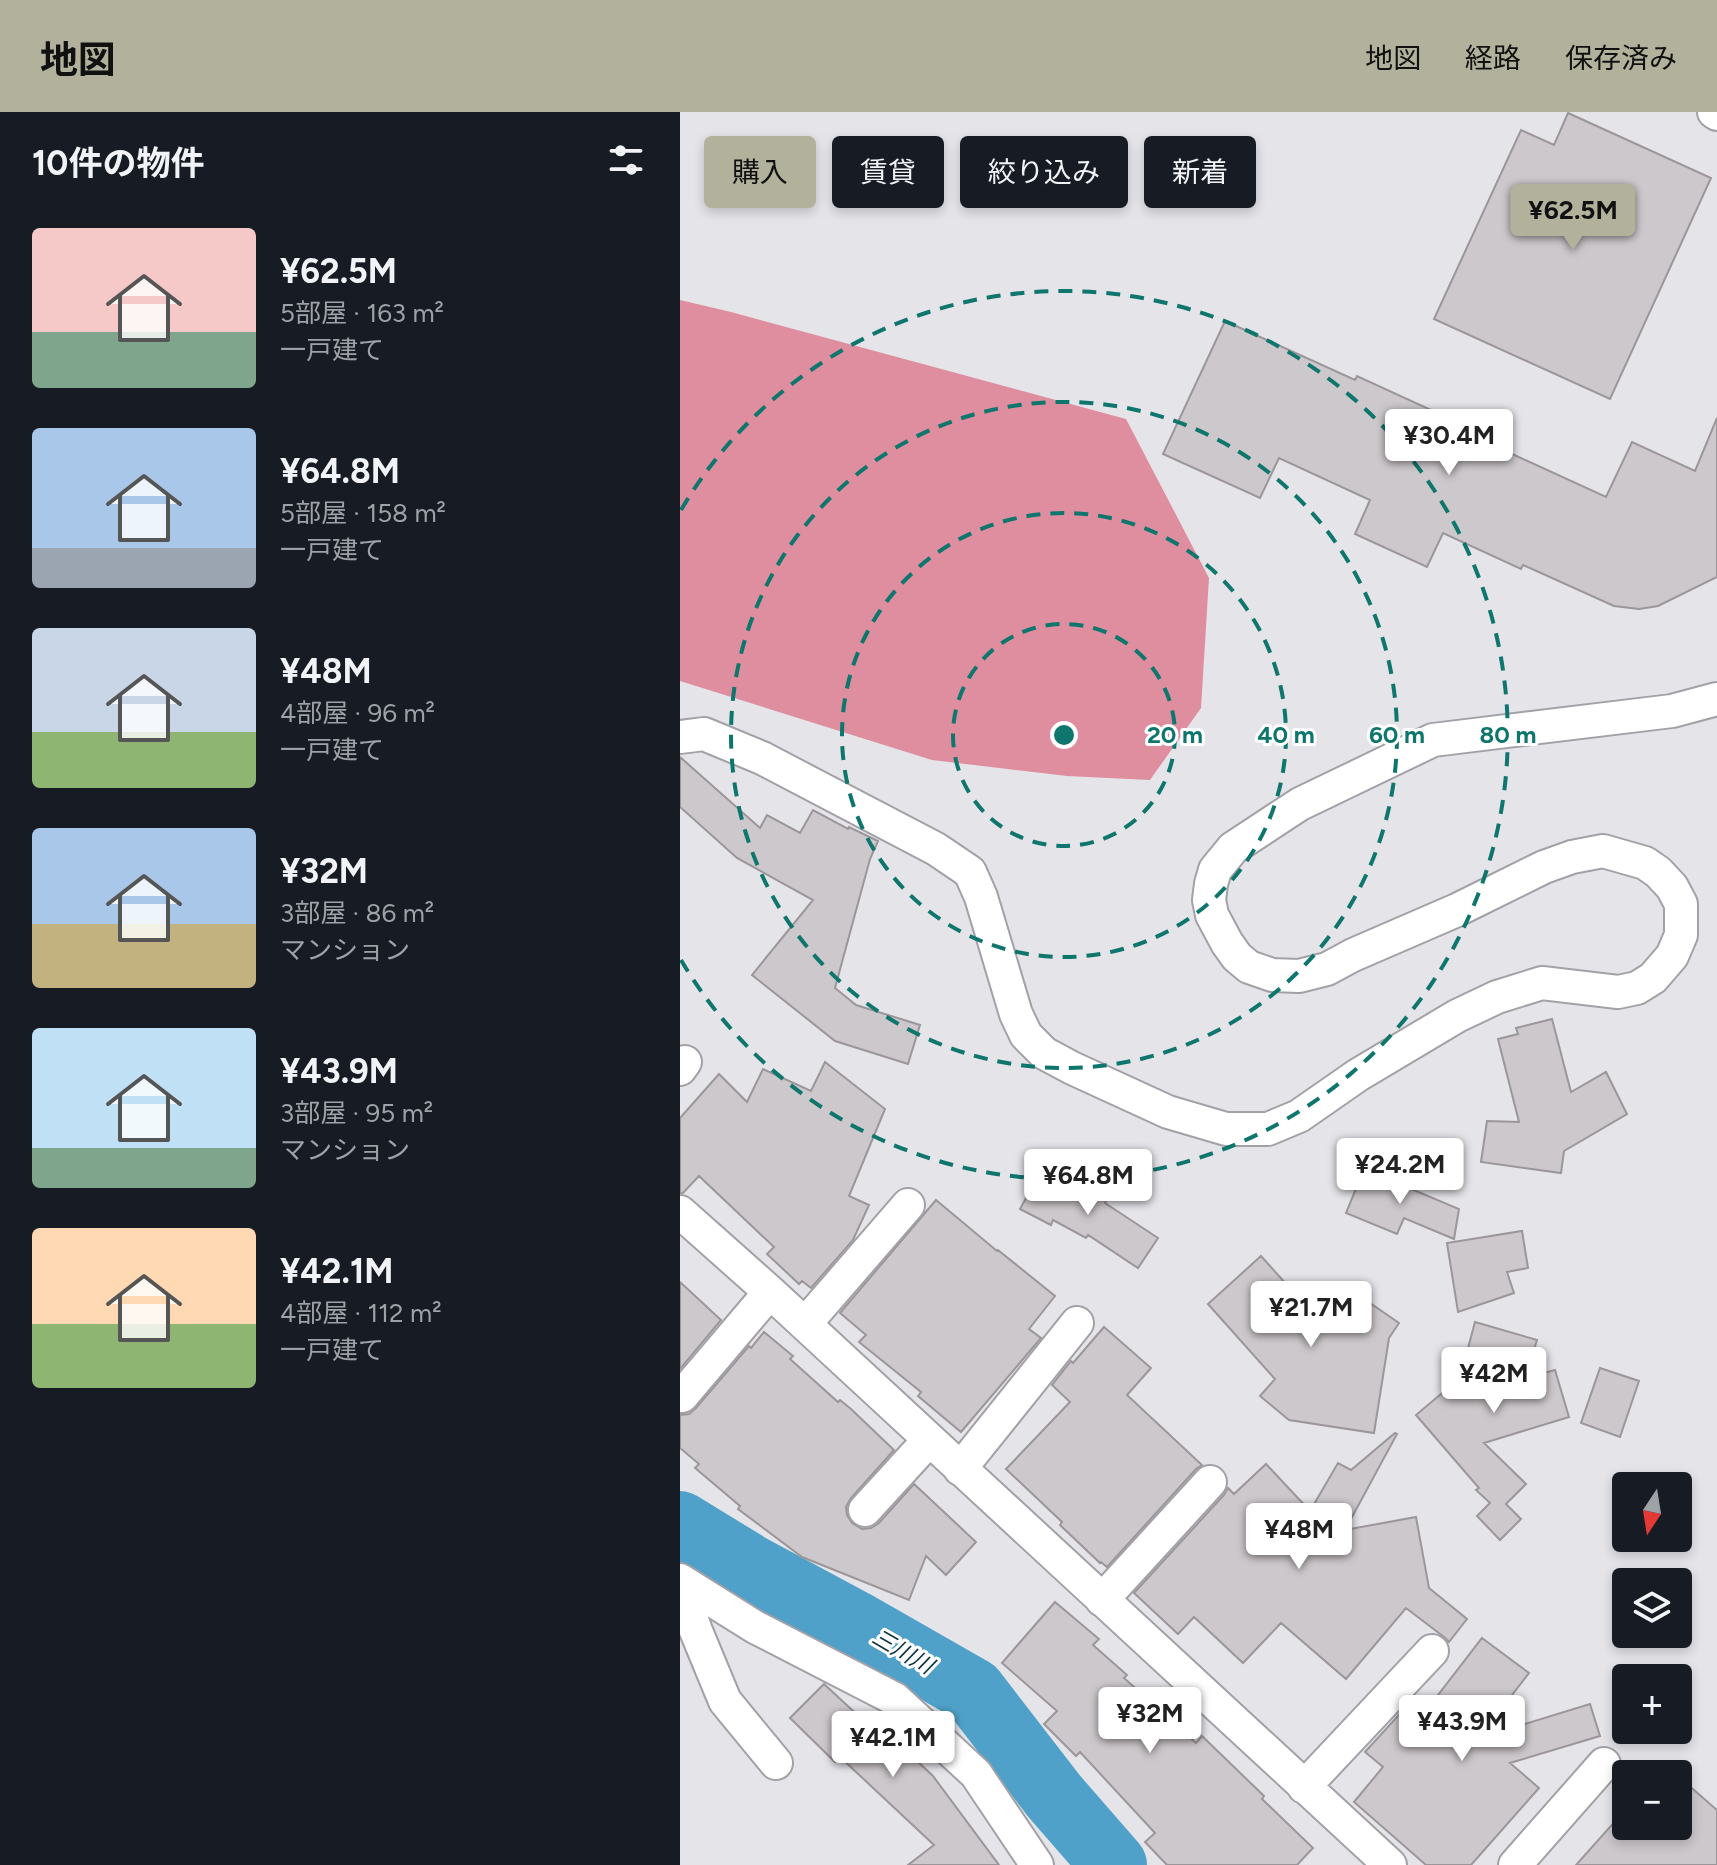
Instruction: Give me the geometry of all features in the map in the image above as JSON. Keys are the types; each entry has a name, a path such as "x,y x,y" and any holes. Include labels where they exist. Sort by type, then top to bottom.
{"street":[{"path":"680,737 704,734 762,758 936,849 970,872 981,897 1016,1014 1026,1035 1044,1053 1168,1112 1226,1129 1268,1129 1299,1116 1358,1075 1457,1016 1497,997 1542,983 1618,992 1637,988 1653,978 1672,956 1681,935 1681,904 1672,887 1645,863 1603,851 1544,867 1327,969 1299,976 1272,975 1249,967 1237,957 1212,915 1209,900 1215,870 1233,848 1300,804 1433,740 1672,711 1717,699"},
{"path":"805,1324 908,1205"},
{"path":"680,1212 1390,1865"},
{"path":"682,1396 770,1292"},
{"path":"960,1469 1077,1323"},
{"path":"865,1510 929,1440"},
{"path":"1102,1600 1210,1482"},
{"path":"680,1580 755,1627 895,1699 976,1774 1037,1865"},
{"path":"680,1587 725,1701 776,1763"},
{"path":"1304,1787 1432,1651"},
{"path":"1515,1865 1604,1764"}],"shaded area":[{"path":"680,300 1126,419 1209,578 1201,708 1150,780 1067,776 932,760 680,681"}],"building":[{"path":"1568,113 1711,178 1610,399 1434,319 1521,130 1554,145"},
{"path":"1225,321 1355,380 1357,376 1442,415 1440,421 1606,497 1632,442 1695,471 1717,418 1717,577 1658,606 1639,609 1614,606 1523,565 1521,569 1443,533 1427,567 1355,534 1370,500 1279,458 1260,498 1163,454"},
{"path":"680,757 760,828 767,815 800,833 813,810 878,841 870,859 835,988 856,1005 920,1025 908,1064 835,1041 752,975 813,900 737,858 680,807"},
{"path":"1552,1019 1571,1092 1606,1072 1627,1114 1564,1151 1561,1173 1481,1162 1487,1121 1519,1122 1498,1039 1518,1034 1516,1028"},
{"path":"825,1062 885,1109 849,1196 869,1205 853,1240 811,1288 802,1281 799,1284 767,1254 774,1247 699,1176 680,1194 680,1118 719,1074 747,1102 763,1069 811,1091"},
{"path":"1042,1169 1106,1201 1158,1238 1138,1268 1088,1235 1086,1238 1053,1220 1051,1225 1020,1209"},
{"path":"1364,1169 1459,1209 1454,1239 1404,1218 1397,1234 1346,1213"},
{"path":"936,1200 1055,1296 1029,1329 1041,1338 961,1432 918,1396 921,1392 859,1342 866,1335 840,1313"},
{"path":"1522,1231 1528,1268 1507,1272 1514,1293 1458,1312 1447,1243"},
{"path":"1261,1256 1322,1324 1348,1288 1399,1323 1389,1338 1374,1433 1289,1420 1260,1396 1275,1379 1208,1304"},
{"path":"680,1282 721,1320 680,1369"},
{"path":"1475,1322 1537,1340 1525,1378 1555,1370 1569,1417 1484,1443 1526,1484 1506,1504 1521,1519 1500,1540 1477,1516 1490,1503 1416,1415 1460,1378"},
{"path":"1104,1327 1151,1368 1127,1395 1202,1465 1107,1567 1060,1525 1062,1522 1006,1469 1070,1402 1052,1385"},
{"path":"764,1332 793,1356 790,1359 838,1402 840,1400 851,1409 894,1450 851,1498 846,1507 852,1523 862,1529 879,1523 914,1484 976,1542 946,1575 926,1556 909,1600 802,1557 738,1509 740,1506 695,1468 699,1464 680,1448 680,1415 689,1414 696,1408"},
{"path":"1600,1368 1639,1381 1620,1437 1581,1423"},
{"path":"1395,1433 1345,1530 1416,1517 1429,1588 1467,1619 1449,1642 1406,1608 1346,1679 1281,1623 1243,1663 1194,1617 1178,1634 1134,1593 1228,1488 1234,1494 1266,1464 1310,1511 1338,1463 1351,1470"},
{"path":"1055,1602 1099,1639 1093,1645 1127,1675 1124,1678 1196,1743 1202,1736 1313,1848 1297,1865 1167,1865 1145,1842 1155,1833 1080,1752 1076,1756 1044,1724 1057,1711 1002,1663"},
{"path":"1482,1638 1529,1673 1479,1738 1590,1704 1600,1736 1510,1763 1539,1788 1471,1865 1426,1865 1354,1802 1383,1767 1365,1752 1407,1706 1421,1717"},
{"path":"824,1684 877,1733 882,1728 933,1776 999,1865 908,1865 934,1845 840,1757 835,1762 790,1718"},
{"path":"1692,1788 1717,1810 1717,1865 1576,1865 1612,1825 1612,1840 1692,1840"}],"waterway":[{"name":"三川川","path":"680,1524 750,1567 973,1691 1054,1796 1114,1865"}]}
